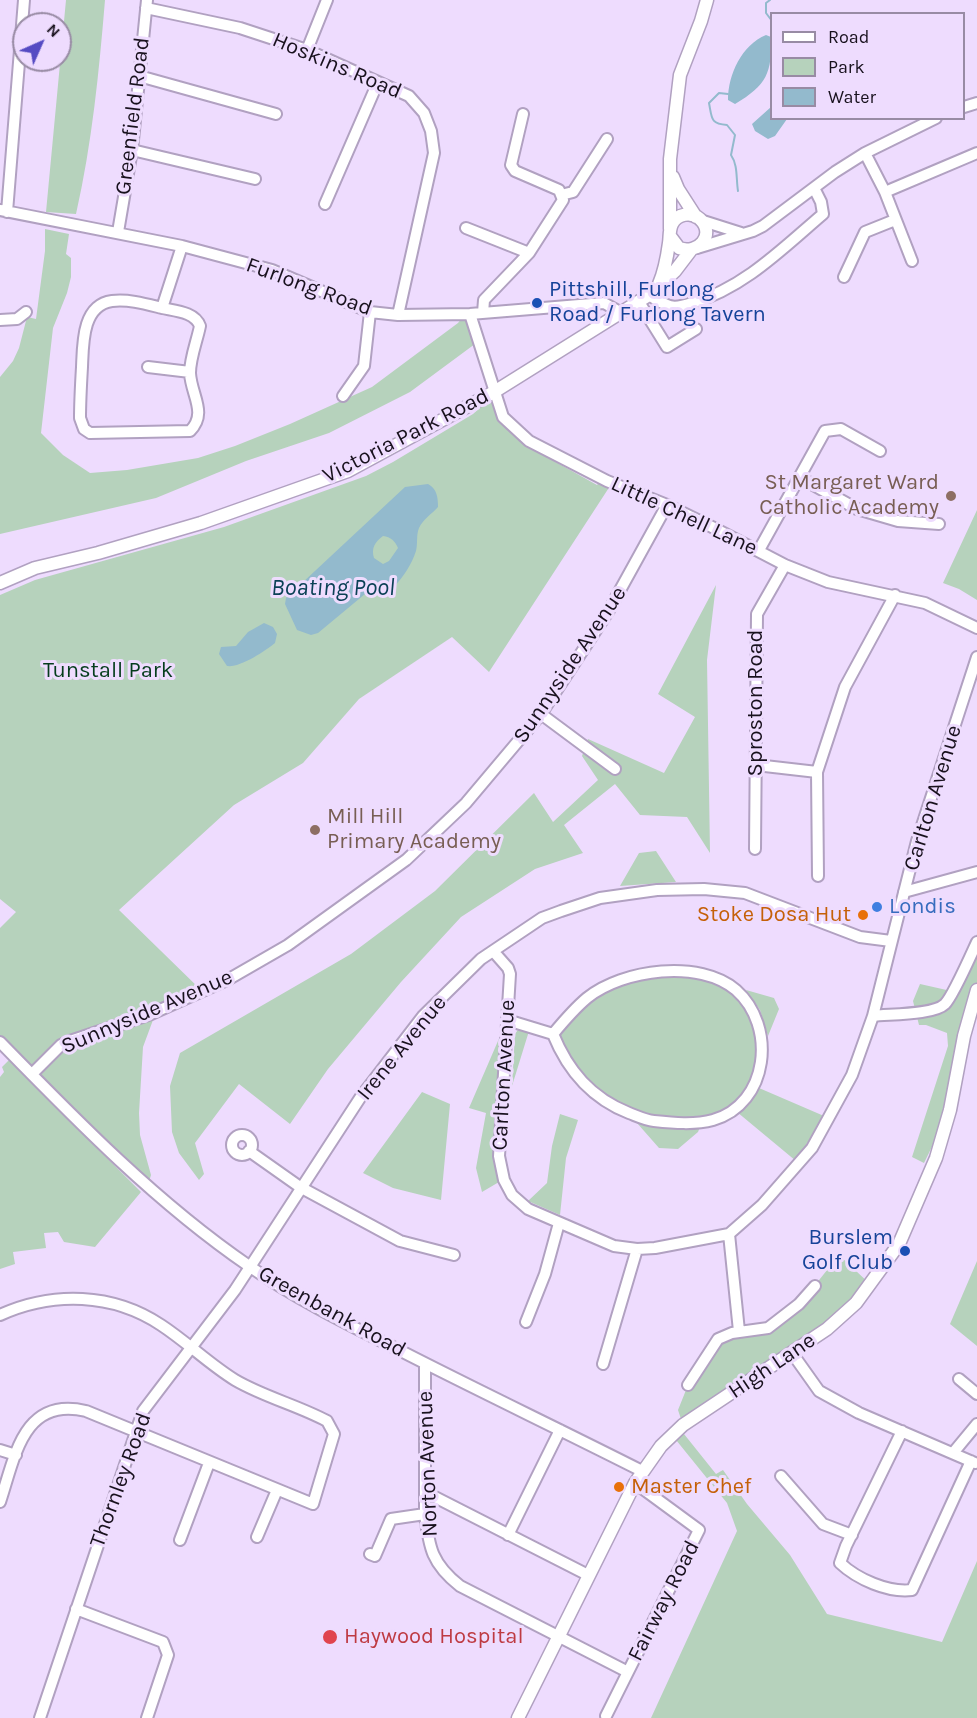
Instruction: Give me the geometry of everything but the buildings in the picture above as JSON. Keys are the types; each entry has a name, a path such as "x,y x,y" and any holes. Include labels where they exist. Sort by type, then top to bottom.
{"main road":[{"path":"702,21 707,0"},
{"path":"648,296 664,272 670,233 670,159 680,75 702,21 714,0"},
{"path":"670,170 678,189 705,229 705,235 704,240 694,249 679,248 670,233"},
{"path":"670,233 675,220 680,216 686,214 698,218"},
{"name":"Victoria Park Road","path":"0,583 35,568 98,553 201,523 348,471 494,392 648,296 675,271 694,249"},
{"name":"High Lane","path":"518,1718 635,1483 661,1446 684,1425 827,1329 856,1303 899,1244 936,1158 950,1110 964,1036 977,990"}],"street":[{"path":"4,211 24,0"},
{"path":"308,50 327,0"},
{"name":"Hoskins Road","path":"146,4 240,28 308,50 409,96 424,113 431,131 434,153 398,315"},
{"name":"Greenfield Road","path":"118,232 132,150 146,4"},
{"path":"139,76 276,114"},
{"path":"325,204 378,82"},
{"path":"483,313 484,300 529,253 563,200 559,190 514,171 511,165 523,114"},
{"path":"694,249 763,226 865,153 932,120"},
{"path":"561,195 573,192 607,139"},
{"path":"132,150 255,179"},
{"path":"865,153 885,192 912,261"},
{"path":"885,192 977,153"},
{"path":"648,296 671,307 705,299 737,284 763,266 823,214 821,202 814,188"},
{"name":"Furlong Road","path":"4,211 182,246 272,270 370,312 398,315 470,314 604,303 620,312"},
{"path":"698,218 741,233"},
{"path":"844,277 865,232 895,220"},
{"path":"466,228 529,253"},
{"path":"162,308 182,246"},
{"path":"648,296 667,347 696,329"},
{"path":"111,301 129,301 162,308 192,316 200,326 190,372 200,416 196,425 190,431 90,433 81,424 83,344 86,325 94,311 102,304 111,301"},
{"path":"0,320 17,319 26,312"},
{"path":"343,396 364,366 370,312"},
{"name":"Little Chell Lane","path":"470,314 503,417 529,441 607,481 667,505 759,550 784,565 828,582 925,603 977,628"},
{"path":"148,367 190,372"},
{"path":"759,550 825,431 841,429 880,452"},
{"path":"799,477 857,509 898,521 939,524"},
{"name":"Sunnyside Avenue","path":"32,1074 61,1045 67,1042 151,1014 229,979 288,945 406,860 466,803 542,714 608,612 667,505"},
{"name":"Sproston Road","path":"755,849 757,614 784,565"},
{"path":"818,876 817,772 845,687 895,595"},
{"name":"Carlton Avenue","path":"494,951 510,974 499,1156 500,1169 512,1195 528,1209 614,1246 637,1249 655,1248 729,1234 762,1205 812,1148 852,1075 873,1016 917,841 977,657"},
{"path":"542,714 615,769"},
{"path":"756,765 817,772"},
{"path":"904,892 977,872"},
{"name":"Irene Avenue","path":"250,1267 360,1098 423,1016 481,959 542,918 600,898 657,890 704,889 745,893 860,937 891,941"},
{"path":"873,1016 929,1011 943,1006 977,942"},
{"path":"654,972 690,973 726,983 747,1002 759,1025 763,1040 763,1056 754,1086 739,1104 722,1116 696,1122 648,1121 621,1110 589,1090 575,1075 559,1050 553,1034 587,998 620,980 654,972"},
{"path":"507,1020 553,1034"},
{"name":"Greenbank Road","path":"0,1042 163,1199 208,1237 250,1267 301,1300 642,1471"},
{"path":"249,1151 300,1187 400,1241 454,1255"},
{"path":"526,1322 545,1274 559,1223"},
{"path":"729,1234 739,1331"},
{"path":"603,1364 637,1249"},
{"name":"Thornley Road","path":"40,1718 143,1411 250,1267"},
{"path":"688,1385 718,1339 739,1331 768,1328 799,1304 815,1286"},
{"path":"0,1315 32,1302 55,1299 109,1302 133,1310 161,1325 243,1384 321,1418 330,1424 334,1434 313,1504 86,1411 63,1408 38,1417 23,1435 0,1502"},
{"path":"792,1353 819,1391 859,1413 902,1431 953,1453 974,1463 912,1590 903,1592 890,1589 848,1571 840,1563 902,1431"},
{"name":"Norton Avenue","path":"425,1364 425,1514 435,1560 445,1574 460,1586 628,1672"},
{"path":"960,1380 977,1394"},
{"path":"953,1453 977,1424"},
{"path":"508,1535 560,1430"},
{"path":"0,1450 16,1455"},
{"path":"180,1540 209,1463"},
{"path":"781,1476 823,1524 852,1535"},
{"name":"Fairway Road","path":"606,1716 699,1530 635,1483"},
{"path":"257,1537 277,1491"},
{"path":"425,1492 588,1575"},
{"path":"370,1554 375,1556 391,1519 425,1514"},
{"path":"76,1609 163,1642 168,1654 147,1718"}],"green space":[{"path":"66,0 105,0 94,107 76,214 46,212 59,72 72,72 72,12 65,12"},
{"path":"45,229 69,234 66,254 71,258 71,277 53,328 41,433 63,455 90,473 127,470 198,458 290,424 372,387 458,323 465,314 479,341 410,392 329,433 246,461 156,498 0,534 0,377 13,361 19,348 27,317 36,319 45,251"},
{"name":"Tunstall Park","path":"489,400 499,420 527,446 597,485 602,479 612,483 489,672 452,637 359,699 303,763 234,805 119,910 202,991 151,1014 153,1020 143,1047 139,1113 140,1135 151,1175 148,1185 0,1042 0,928 16,912 0,899 0,595 35,580 224,527 366,476 473,414"},
{"path":"977,510 977,600 943,583"},
{"path":"716,585 707,660 710,853 687,817 640,815 615,784 564,825 583,853 535,869 461,917 401,982 328,1069 290,1124 239,1084 195,1143 204,1174 199,1180 179,1153 172,1132 170,1086 180,1053 351,954 435,891 534,793 553,822 598,780 582,756 588,739 664,773 695,717 658,694"},
{"path":"656,851 676,882 620,886 639,853"},
{"path":"977,934 977,991 950,1110 924,1163 912,1157 948,1046 947,1033 926,1025 919,1025 913,1001 920,984 951,991"},
{"path":"690,973 737,991 763,1040 746,1097 712,1120 645,1120 589,1090 553,1034 565,1020 620,980"},
{"path":"746,990 774,998 779,1009 768,1036 760,1010"},
{"path":"520,1027 529,1031 512,1086 515,1034"},
{"path":"501,1034 494,1160 499,1182 482,1192 476,1168 486,1113 469,1108"},
{"path":"9,1060 141,1192 95,1247 64,1242 58,1232 44,1233 46,1248 13,1252 15,1264 0,1269 0,1077 4,1072 2,1067"},
{"path":"759,1088 824,1116 796,1161 737,1112"},
{"path":"422,1092 450,1104 441,1200 393,1188 363,1173"},
{"path":"560,1114 578,1120 566,1158 560,1215 528,1201 547,1183 552,1146"},
{"path":"637,1123 668,1129 700,1127 698,1132 678,1149 659,1148"},
{"path":"839,1255 871,1285 856,1303 683,1425 678,1410 688,1385 718,1339 768,1328 808,1294"},
{"path":"977,1261 977,1346 950,1324"},
{"path":"680,1429 716,1474 723,1470 747,1504 790,1555 827,1614 942,1642 977,1561 977,1718 651,1718 737,1531 727,1503 672,1435"}],"water":[{"path":"766,35 770,37 768,69 761,84 735,104 728,100 734,71 743,53"},
{"path":"770,108 770,120 786,120 775,136 768,139 755,131 752,124"},
{"name":"Boating Pool","path":"428,484 436,494 438,507 419,528 417,548 401,579 394,587 377,584 318,633 311,635 297,630 285,604 286,598 405,487","holes":["383,536 396,543 398,548 389,561 383,564 374,558 373,551 378,541"]},
{"path":"264,623 273,627 277,634 275,643 245,662 227,666 219,654 221,647 236,646 248,632"}],"waterway":[{"path":"770,0 766,3 766,13 770,18"},
{"path":"728,94 719,93 709,103 715,122 727,125 735,135 731,155 736,168 738,191"}],"place":[{"name":"Pittshill, Furlong Road / Furlong Tavern","path":"537,303"},
{"name":"St Margaret Ward Catholic Academy","path":"951,496"},
{"name":"Mill Hill Primary Academy","path":"315,830"},
{"name":"Londis","path":"877,907"},
{"name":"Stoke Dosa Hut","path":"863,915"},
{"name":"Burslem Golf Club","path":"905,1251"},
{"name":"Master Chef","path":"619,1487"},
{"name":"Haywood Hospital","path":"330,1637"}]}
